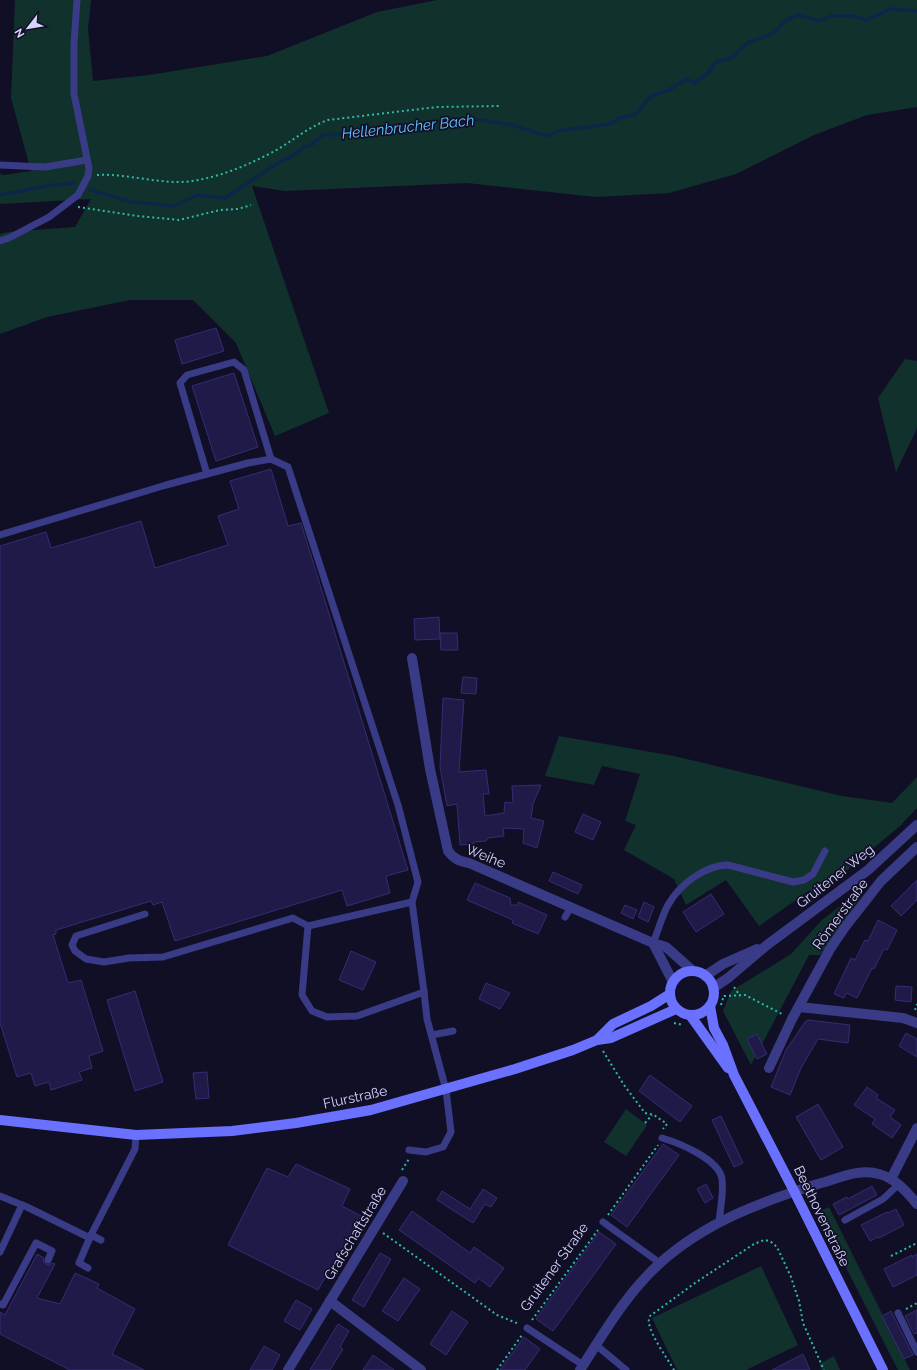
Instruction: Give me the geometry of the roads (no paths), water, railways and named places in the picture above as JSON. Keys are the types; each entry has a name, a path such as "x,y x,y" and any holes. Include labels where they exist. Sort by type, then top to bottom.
{"main road":[{"path":"693,971 706,976 710,981 714,994 710,1006 701,1014 684,1014 676,1008 671,1001 670,994 673,982 682,974 693,971"},
{"path":"597,1040 613,1024 651,1006 670,994"},
{"name":"Beethovenstraße","path":"710,1006 714,1028 723,1045 734,1076 794,1191 883,1370"},
{"path":"597,1040 611,1038 676,1008"},
{"name":"Beethovenstraße","path":"690,1015 734,1076"},
{"name":"Flurstraße","path":"0,1120 136,1135 232,1131 296,1123 371,1110 446,1090 516,1069 573,1050 597,1040"}],"street":[{"name":"Weihe","path":"412,658 430,769 448,851 452,857 469,862 653,943 666,947 693,971"},
{"name":"Gruitener Weg","path":"713,988 728,978 767,945 868,870 917,825"},
{"name":"Römerstraße","path":"769,1068 792,1019 830,949 881,881 917,847"},
{"path":"653,943 673,982"},
{"name":"Gruitener Weg","path":"706,976 723,964 767,945"},
{"path":"799,1007 903,1018 917,1023"},
{"path":"917,1128 895,1182 917,1204"},
{"name":"Gruitener Straße","path":"581,1367 633,1292 660,1263 696,1236 719,1222 794,1191 858,1173 871,1172 880,1174 895,1182"},
{"name":"Grafschaftstraße","path":"288,1370 404,1181"},
{"name":"Grafschaftstraße","path":"330,1300 421,1370"}],"lane":[{"path":"0,241 9,238 49,217 78,195 88,176 89,168 74,94 74,44 77,0"},
{"path":"0,165 45,167 87,160"},
{"path":"208,474 180,383 187,375 234,362 244,370 271,459"},
{"path":"0,535 248,463 271,459 288,467 398,805 418,882 412,902 427,1019 446,1090 451,1132 443,1147"},
{"path":"653,943 668,905 679,890 691,880 712,867 728,865 793,882 804,880 813,874 825,851"},
{"path":"145,914 76,936 72,945 75,952 86,959 104,962 129,958 163,957 293,918 308,926 412,902"},
{"path":"565,917 571,907"},
{"path":"308,926 302,995 312,1011 327,1017 357,1016 424,992"},
{"path":"432,1035 453,1031"},
{"path":"449,1119 457,1121"},
{"path":"88,1268 79,1263 91,1236 135,1150 136,1135"},
{"path":"662,1138 682,1145 701,1155 716,1167 722,1178 719,1222"},
{"path":"409,1150 426,1152 443,1147 450,1150"},
{"path":"845,1220 884,1199 895,1182"},
{"path":"0,1196 26,1205 101,1240"},
{"path":"0,1252 26,1205"},
{"name":"Gruitener Straße","path":"603,1222 660,1263"},
{"path":"0,1304 3,1305 36,1243 52,1251 48,1260"},
{"path":"898,1313 917,1352"},
{"name":"Gruitener Straße","path":"527,1328 581,1367"},
{"path":"596,1345 626,1370"}],"waterway":[{"name":"Hellenbrucher Bach","path":"90,190 132,202 174,206 197,195 225,198 283,160 291,157 304,147 311,145 323,135 368,133 432,122 482,120 512,125 547,136 558,131 609,124 620,118 636,114 651,96 669,90 686,79 695,83 708,73 716,62 731,58 749,42 772,34 788,19 799,15 819,21 831,16 852,16 867,20 890,9 917,11"},
{"name":"Hellenbrucher Bach","path":"0,195 46,186 74,183"}]}
